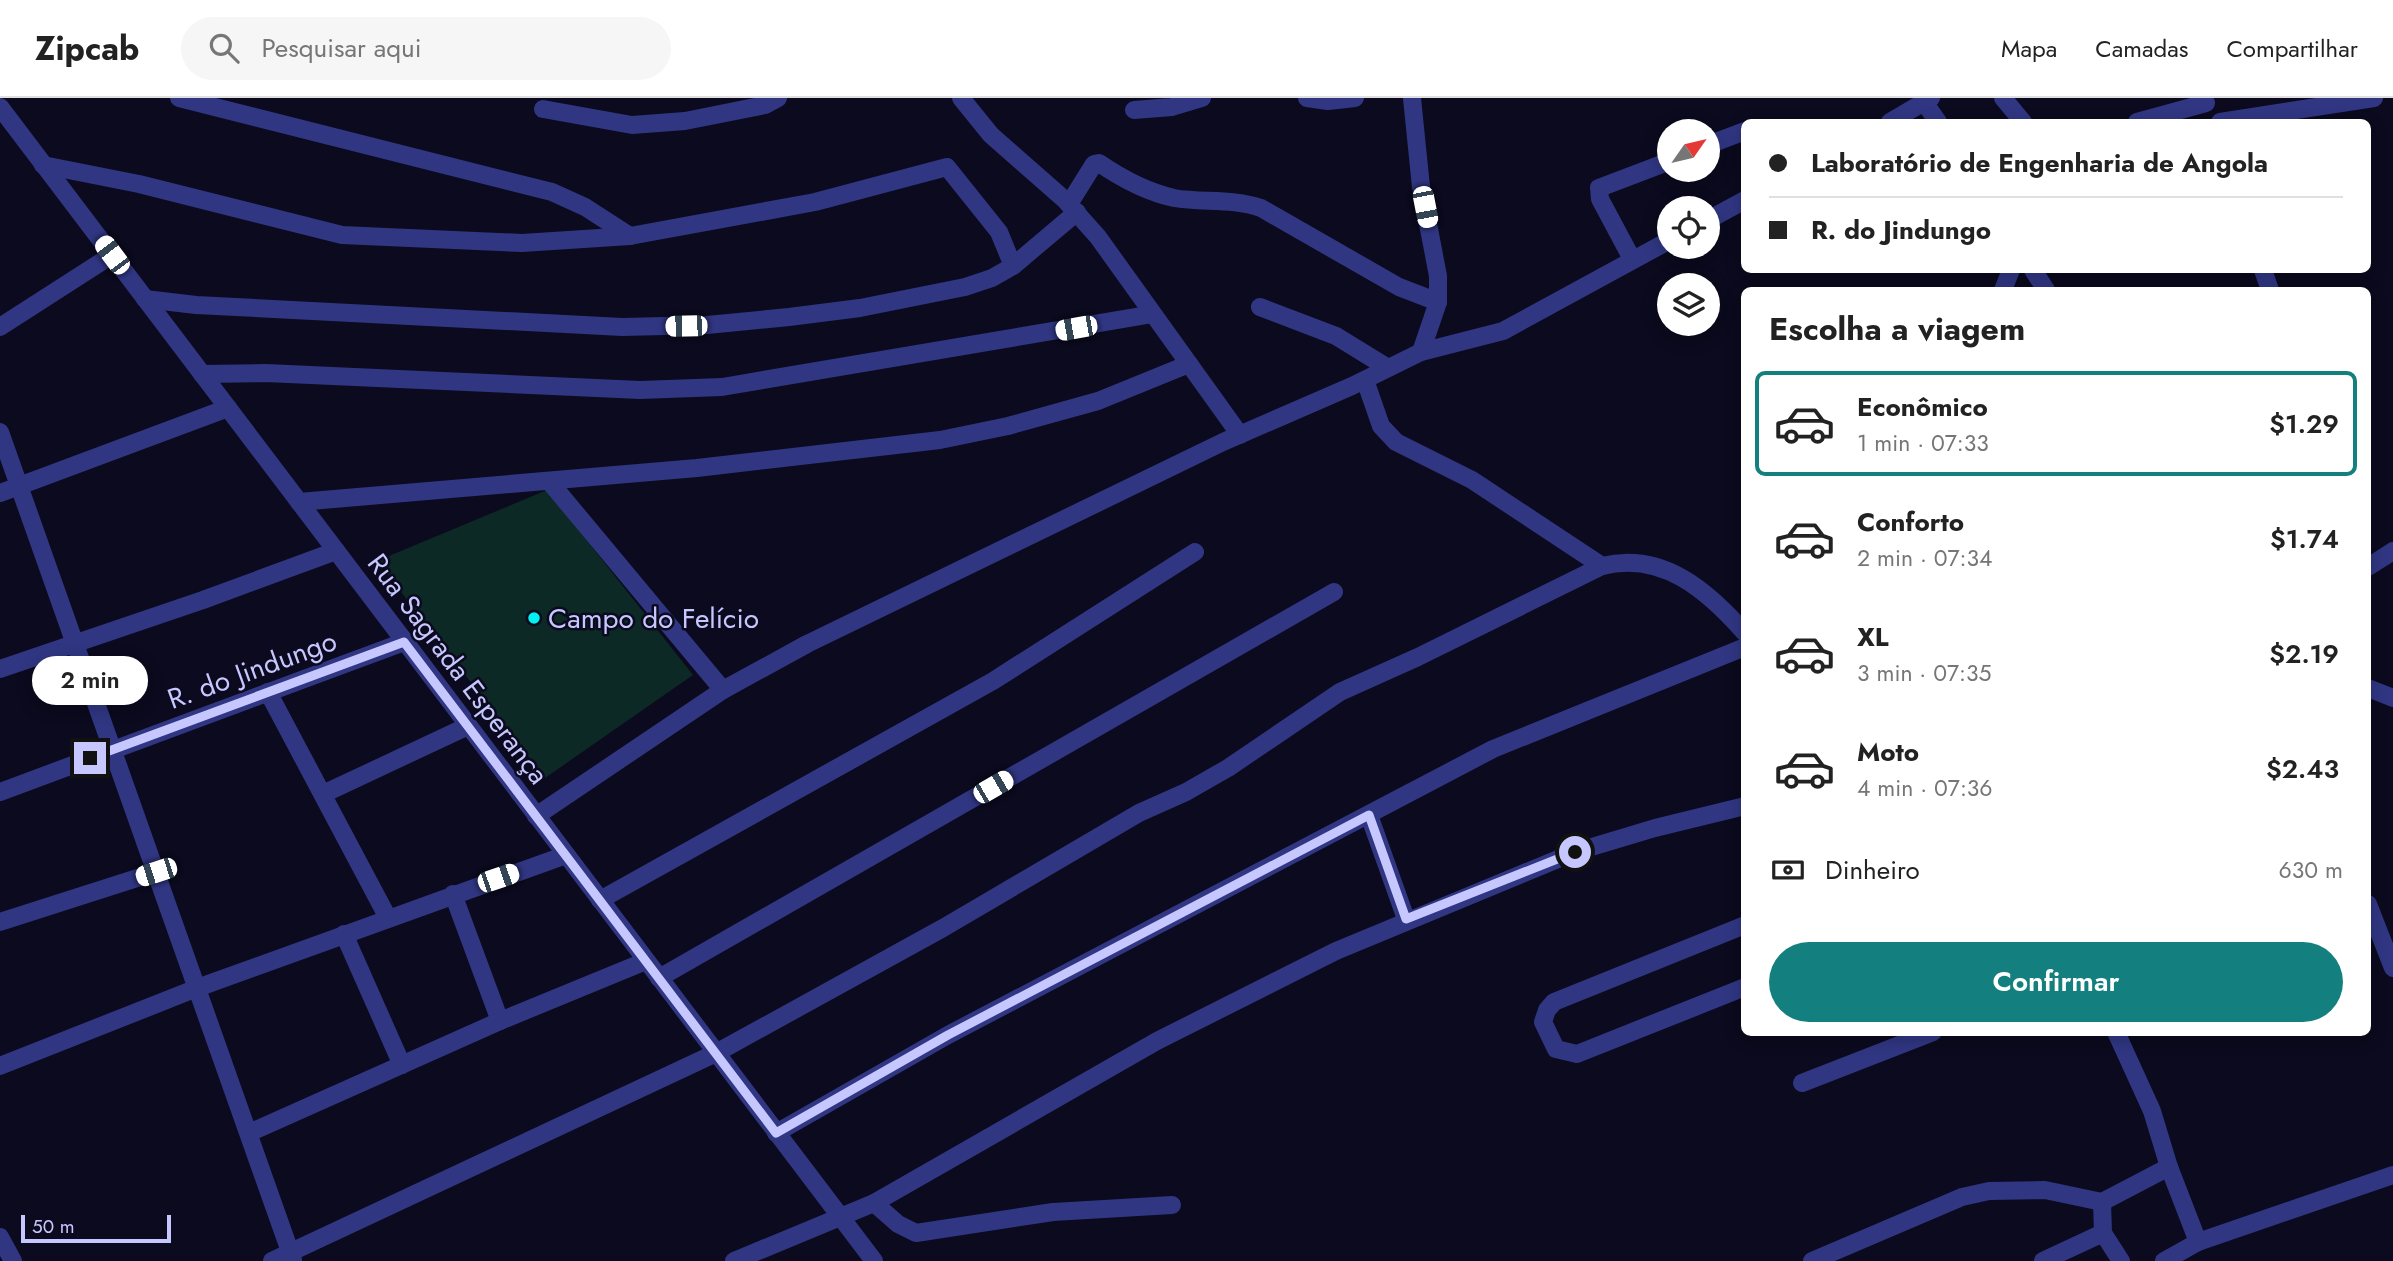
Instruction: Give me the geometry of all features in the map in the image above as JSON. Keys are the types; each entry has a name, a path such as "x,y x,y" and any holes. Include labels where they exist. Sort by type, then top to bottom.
{"street":[{"path":"179,98 552,192 585,207 630,236"},
{"path":"543,109 632,125 685,121 765,105 778,98"},
{"path":"961,98 991,135 1073,208 1098,237 1240,435"},
{"path":"1134,110 1172,107 1202,98"},
{"path":"1307,98 1328,101 1355,98"},
{"path":"1412,98 1421,187 1438,276 1438,302 1421,352"},
{"path":"2003,98 2020,119"},
{"path":"2239,119 2374,98"},
{"path":"1894,119 1928,100 1937,119"},
{"path":"2147,119 2206,101 2214,119"},
{"name":"Rua Sagrada Esperança","path":"0,107 874,1261"},
{"path":"1720,140 1741,133"},
{"path":"145,299 197,305 622,327 707,325 860,308 965,287 992,278 1013,266 1073,208 1094,164 1099,163 1145,189 1174,198 1243,202 1261,208 1399,288 1438,302"},
{"path":"43,165 139,184 342,235 522,243 630,236 815,202 947,167 999,232 1013,266"},
{"path":"1632,260 1600,199 1599,188 1657,166"},
{"path":"1720,214 1741,202"},
{"path":"536,816 723,690 807,644 1240,435 1365,380 1421,352 1503,331 1657,247"},
{"path":"0,327 112,255"},
{"path":"1260,307 1336,336 1388,368"},
{"path":"202,374 266,373 640,390 722,387 1153,314"},
{"path":"299,502 835,454 940,440 1008,426 1098,401 1189,364"},
{"path":"1365,380 1381,426 1389,437 1472,480 1602,566"},
{"path":"0,493 228,408"},
{"path":"0,432 292,1256"},
{"path":"549,481 723,690"},
{"path":"0,668 336,551"},
{"path":"2371,565 2393,551"},
{"path":"600,900 993,681 1195,552"},
{"path":"272,1261 292,1256 716,1053 943,928 1139,813 1186,792 1228,768 1340,692 1418,657 1602,566 1623,561 1668,570 1694,584 1741,629"},
{"path":"659,978 1334,592"},
{"name":"R. do Jindungo","path":"0,792 404,642"},
{"path":"776,1133 948,1035 1493,749 1741,649"},
{"path":"2371,689 2393,698"},
{"path":"268,692 388,918"},
{"path":"323,794 468,726"},
{"path":"734,1261 874,1203 1157,1041 1324,956 1406,919 1575,852 1655,828 1741,807"},
{"path":"1369,815 1406,919"},
{"path":"0,1066 197,988 566,855"},
{"path":"0,922 156,872"},
{"path":"453,894 500,1021"},
{"path":"2371,912 2393,968"},
{"path":"1741,927 1554,1002 1547,1010 1543,1022 1556,1049 1577,1054 1741,989"},
{"path":"344,934 402,1065"},
{"path":"249,1133 500,1021 646,961"},
{"path":"1802,1083 1923,1036"},
{"path":"2118,1036 2152,1111 2169,1167 2198,1242"},
{"path":"1812,1261 1962,1197 1989,1191 2045,1190 2102,1202 2169,1167"},
{"path":"2164,1261 2198,1242 2393,1175"},
{"path":"2102,1202 2103,1233 2121,1261"},
{"path":"874,1203 898,1224 916,1233 1053,1212 1172,1205"},
{"path":"2043,1261 2103,1233"},
{"path":"0,1237 13,1261"}],"green space":[{"name":"Campo do Felício","path":"547,490 693,675 545,778 377,561"}],"place":[{"name":"Campo do Felício","path":"534,618"}],"route":[{"path":"90,758 404,642 776,1133 948,1035 1230,885 1369,815 1406,919 1575,852"}]}
